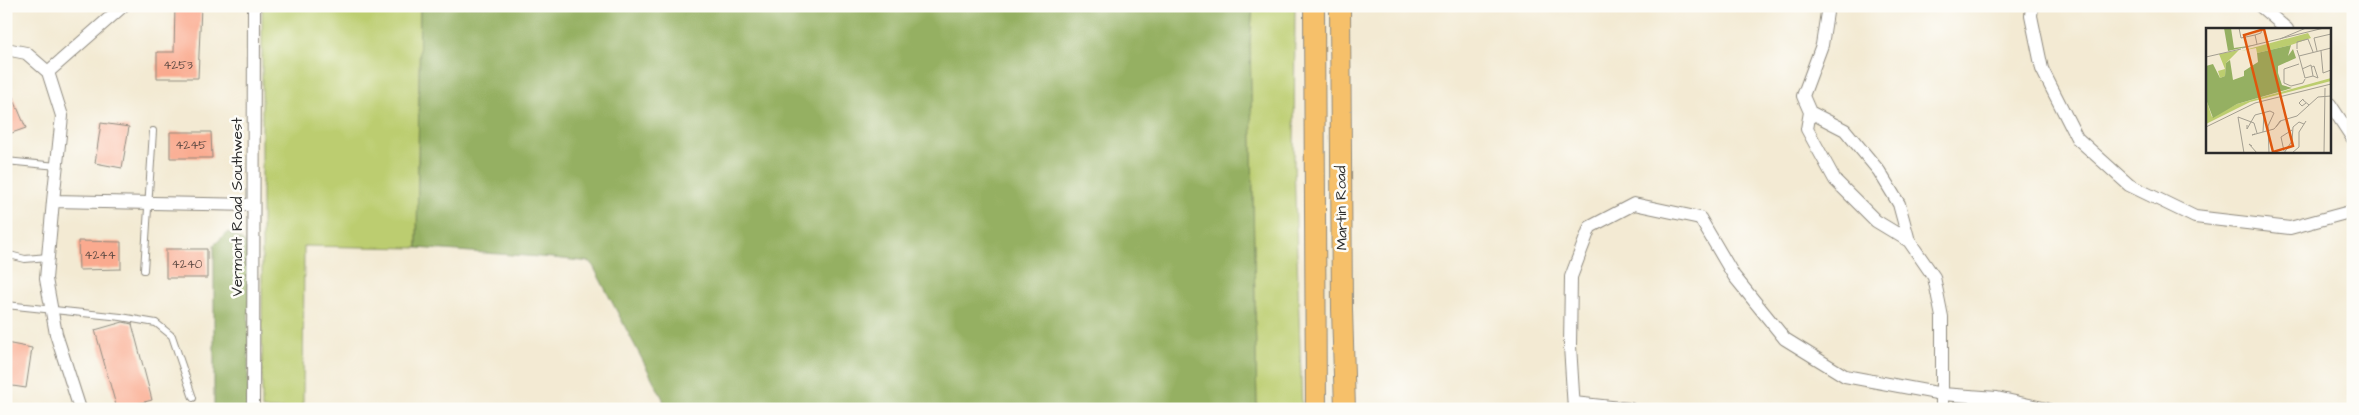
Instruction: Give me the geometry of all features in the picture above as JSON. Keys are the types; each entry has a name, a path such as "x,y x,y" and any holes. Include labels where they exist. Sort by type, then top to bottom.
{"main road":[{"name":"Martin Road","path":"1314,6 1316,409"},
{"name":"Martin Road","path":"1340,6 1341,260 1345,409"}],"street":[{"path":"48,72 123,6"},
{"name":"Vermont Road Southwest","path":"253,409 254,6"},
{"path":"1828,6 1822,45 1803,96 1810,112 1807,129 1835,180 1876,221 1909,241"},
{"path":"2032,6 2031,16 2042,69 2076,138 2129,184 2195,217 2290,228 2353,211"},
{"path":"2260,6 2285,28"},
{"path":"6,49 26,53 48,72 62,116 46,279 56,334 80,409"},
{"path":"2332,107 2353,139"},
{"path":"1810,112 1845,130 1880,172 1899,204 1909,241 1934,278 1942,316 1942,409"},
{"path":"53,201 253,205"},
{"path":"1630,409 1574,406 1570,346 1571,277 1590,227 1634,204 1700,218 1734,276 1785,339 1845,376 1942,394 1998,398 2047,409"}],"lane":[{"path":"144,270 154,131"},
{"path":"6,161 57,166"},
{"path":"6,254 25,259 48,257"},
{"path":"6,305 120,317 156,323 172,336 193,398"}],"green space":[{"path":"262,6 420,6 417,248 304,246 303,409 262,409"},
{"path":"420,6 1253,6 1250,42 1257,409 664,409 663,399 591,262 417,248"},
{"path":"1253,6 1295,6 1294,163 1302,409 1257,409 1250,42"},
{"path":"228,232 249,245 248,409 214,409 214,245"}],"building":[{"path":"175,6 201,6 198,78 157,78 157,52 174,52"},
{"path":"6,81 26,128 6,135"},
{"path":"101,123 129,127 122,168 95,163"},
{"path":"170,132 211,132 212,158 170,158"},
{"path":"78,241 121,242 121,269 79,270"},
{"path":"166,249 207,249 207,278 166,278"},
{"path":"123,322 132,324 152,400 117,409 95,330"},
{"path":"6,343 32,348 26,388 6,385"}]}
